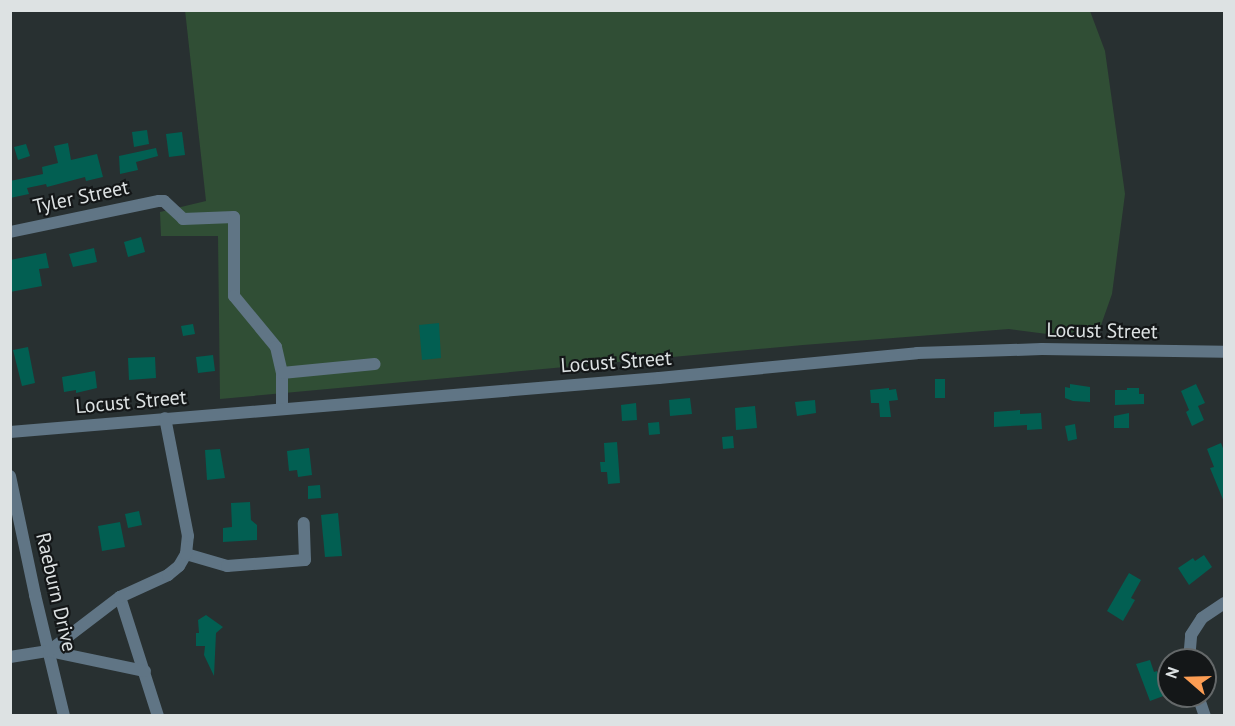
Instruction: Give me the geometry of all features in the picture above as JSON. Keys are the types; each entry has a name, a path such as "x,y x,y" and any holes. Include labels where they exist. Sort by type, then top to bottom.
{"street":[{"name":"Tyler Street","path":"10,232 159,201 164,201 183,219 234,217 234,296 276,346 282,373"},
{"name":"Locust Street","path":"10,432 659,378 917,353 1042,349 1224,352"},
{"path":"282,409 282,373 375,364"},
{"path":"49,651 120,597 168,575 180,566 186,554 188,536 165,418"},
{"name":"Raeburn Drive","path":"10,476 64,716"},
{"path":"186,554 227,566 306,560 304,523"},
{"path":"120,597 158,716"},
{"path":"1190,648 1191,636 1202,618 1224,603"},
{"path":"10,657 49,651 144,671"}],"green space":[{"path":"185,10 1090,11 1105,51 1125,194 1112,294 1100,328 1055,335 1009,329 803,345 220,399 218,236 161,236 160,212 206,201"}],"building":[{"path":"147,130 149,144 134,147 132,132"},
{"path":"182,132 185,155 169,157 166,134"},
{"path":"68,143 71,160 97,154 103,177 86,181 85,177 47,187 46,184 27,188 29,194 10,198 10,181 43,174 42,167 58,163 54,146"},
{"path":"26,144 30,156 18,160 14,147"},
{"path":"156,148 158,156 136,162 138,170 120,174 119,156"},
{"path":"141,237 145,252 128,257 124,242"},
{"path":"94,248 97,262 73,267 69,254"},
{"path":"46,253 49,268 39,269 42,286 10,292 10,260"},
{"path":"439,323 441,358 422,360 419,325"},
{"path":"193,324 195,334 183,336 181,326"},
{"path":"28,347 35,383 22,386 13,350"},
{"path":"213,355 215,371 198,373 196,357"},
{"path":"155,357 156,378 129,380 128,358"},
{"path":"95,371 97,388 76,393 76,390 64,392 62,377"},
{"path":"935,379 945,379 945,398 935,398"},
{"path":"1070,384 1090,387 1090,402 1065,398 1065,387 1070,388"},
{"path":"1196,384 1205,403 1198,406 1204,420 1192,426 1186,412 1189,410 1181,391"},
{"path":"889,388 889,390 896,389 898,400 889,401 891,417 880,417 879,403 871,403 870,390"},
{"path":"1127,388 1139,388 1139,394 1144,394 1144,404 1115,405 1115,390 1127,390"},
{"path":"690,398 692,414 670,416 669,400"},
{"path":"815,400 816,413 797,416 795,402"},
{"path":"636,403 637,420 622,421 621,405"},
{"path":"755,406 757,428 736,430 735,408"},
{"path":"1020,410 1020,414 1041,413 1042,429 1027,430 1027,425 994,427 994,412"},
{"path":"1129,413 1129,428 1114,428 1114,416"},
{"path":"659,422 660,434 649,435 648,423"},
{"path":"1075,424 1077,439 1068,441 1065,426"},
{"path":"733,436 734,448 723,449 722,437"},
{"path":"617,442 620,483 608,484 607,472 601,472 600,462 605,462 604,443"},
{"path":"1221,443 1224,451 1224,502 1210,468 1214,467 1207,449"},
{"path":"309,448 312,475 298,477 297,470 289,471 287,451"},
{"path":"220,449 225,478 207,480 205,450"},
{"path":"320,485 321,498 308,499 308,486"},
{"path":"250,502 251,520 257,525 257,540 223,542 223,528 232,527 231,503"},
{"path":"139,511 142,525 128,528 125,514"},
{"path":"338,513 342,556 325,557 321,515"},
{"path":"120,522 125,547 102,551 98,526"},
{"path":"1204,555 1212,567 1189,585 1178,568 1193,558 1195,561"},
{"path":"1129,573 1141,580 1131,598 1135,600 1123,621 1107,611"},
{"path":"206,615 223,627 216,633 214,676 204,655 205,646 196,646 196,633 199,633 198,620"},
{"path":"1150,660 1154,672 1157,671 1157,698 1150,701 1136,664"}]}
